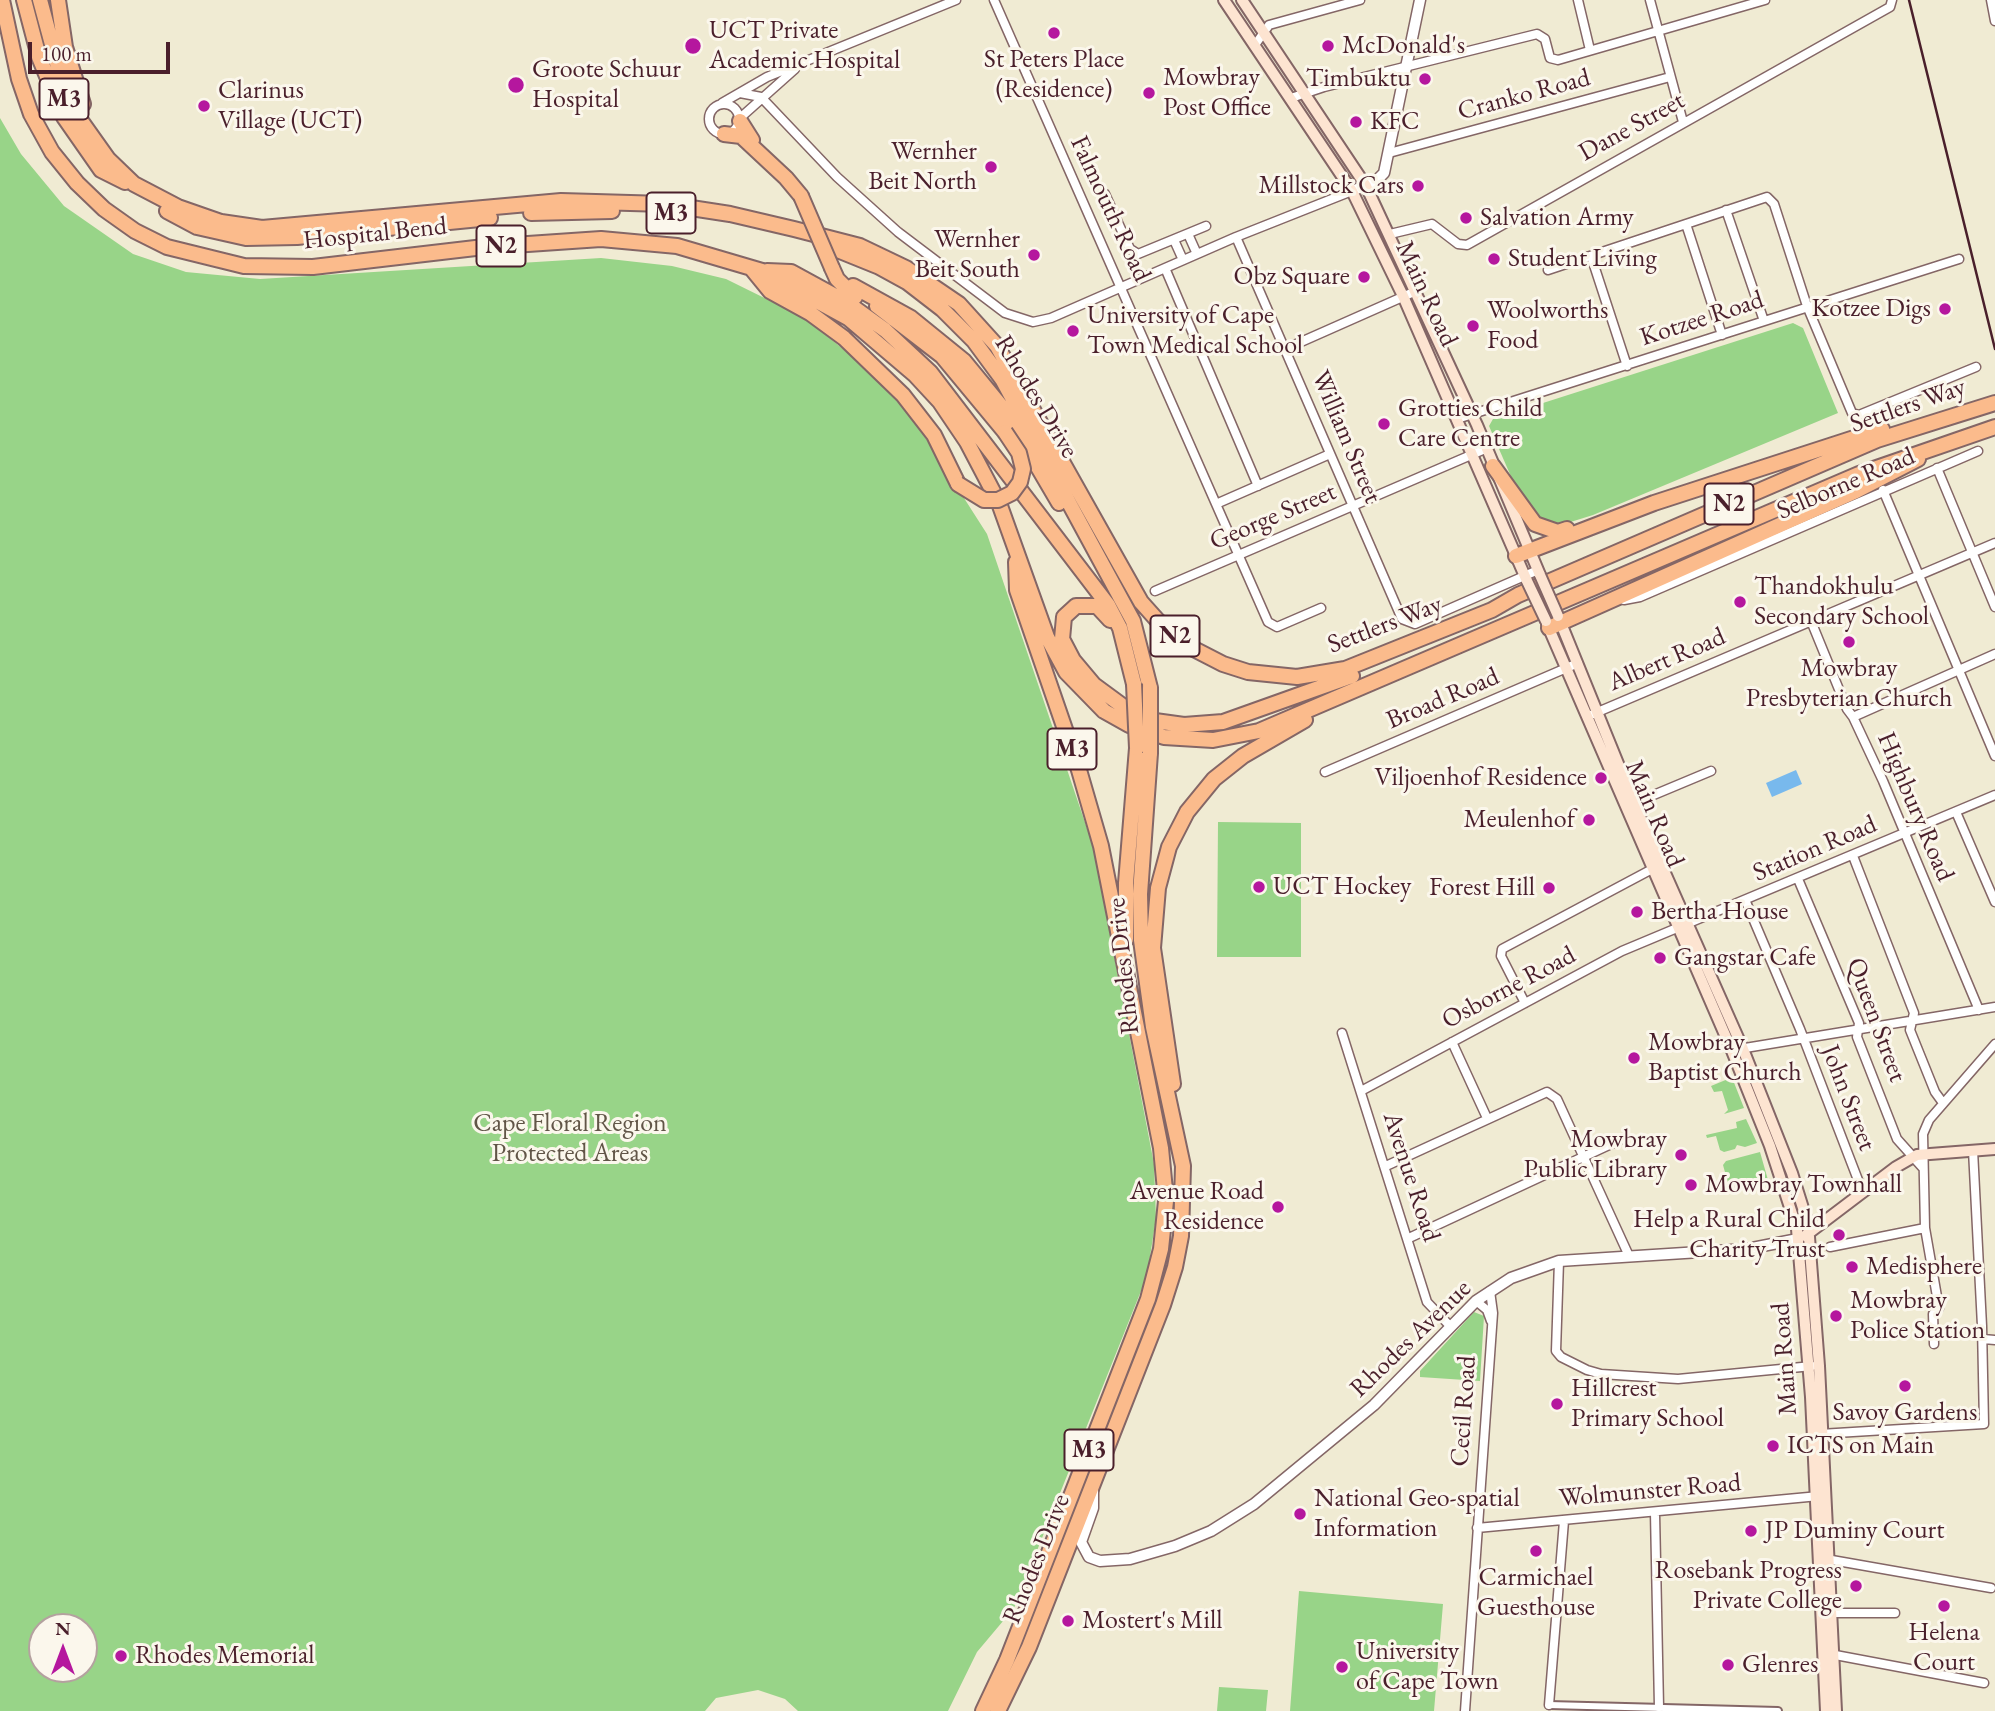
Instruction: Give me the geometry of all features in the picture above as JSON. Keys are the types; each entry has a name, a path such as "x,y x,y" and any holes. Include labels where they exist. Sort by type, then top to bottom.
{"highway":[{"name":"N2","path":"2,0 19,79"},
{"path":"24,0 39,57 64,117 101,170 129,183"},
{"name":"M3","path":"33,0 52,73 77,127 94,152 129,183"},
{"name":"N2","path":"40,0 61,78 81,121 129,183"},
{"path":"58,0 65,47 82,102 103,138 157,196"},
{"path":"0,43 19,79"},
{"name":"Hospital Bend","path":"19,79 31,114 52,152 77,183 104,209 135,231 167,247 215,260 250,266 313,267 484,247 601,239 677,246 756,269 848,318 884,345 927,387 954,422 983,469 1002,509 1015,552"},
{"path":"740,119 744,132 801,196 837,279 910,340 947,376 986,426 1050,528"},
{"path":"724,134 741,136 778,170"},
{"name":"Hospital Bend","path":"129,183 178,207 220,222 262,228 561,201 665,204 730,214 831,241"},
{"name":"Hospital Bend","path":"129,183 146,199 197,227 246,238 297,237 549,212 660,212 755,227 843,251 882,268"},
{"path":"831,241 882,268"},
{"name":"Settlers Way","path":"831,241 860,246 906,268 948,296 980,325 1012,370 1141,602 1158,621 1197,651 1248,672 1282,677 1321,675 1345,669 1470,620 1518,595 1877,440 1942,417 1995,403"},
{"name":"Rhodes Drive","path":"882,268 942,309 974,341 1002,379 1133,621 1150,688 1143,751 1141,940 1153,1027 1174,1122 1184,1186 1177,1259 1024,1660 998,1711"},
{"path":"756,269 770,291 810,313 844,338 903,395 934,435 958,484 984,500 998,500 1012,493 1020,482 1023,469 1019,453 1005,432 942,356 833,269"},
{"path":"756,269 791,272 822,288 866,316 901,344 955,401 1108,605 1123,643 1134,684 1143,751 1125,903 1131,989"},
{"path":"853,286 896,309 938,338 996,398 1017,428 1140,647"},
{"path":"1523,553 1611,520 1884,428 1942,417"},
{"name":"Settlers Way","path":"1015,552 1047,637 1066,672 1095,703 1129,725 1178,739 1226,739 1259,731 1858,474 1995,427"},
{"path":"1553,622 1614,601 1856,491 1963,436"},
{"path":"1493,466 1523,512 1545,530 1558,532 1611,520"},
{"name":"Rhodes Drive","path":"983,1711 1012,1648 1148,1299 1159,1259 1166,1179 1131,989 1088,796 1017,590 1015,552"},
{"path":"1123,643 1109,617 1097,606 1076,606 1067,612 1061,624 1062,639 1073,660 1109,698 1155,721 1198,725 1233,719 1351,676 1428,644 1470,620"},
{"path":"1174,1122 1176,1099 1153,948 1158,888 1169,847 1187,812 1214,779 1243,756 1307,719 1335,699"}],"main road":[{"path":"1226,4 1241,0"},
{"name":"Main Road","path":"1241,0 1306,91 1367,186 1472,415 1500,483 1523,553 1526,578 1578,663 1593,714 1630,805 1792,1173 1810,1234 1811,1329"},
{"name":"Main Road","path":"1226,4 1352,191 1403,296 1487,488 1523,553 1539,572 1566,668 1593,714"},
{"path":"1271,69 1284,60"},
{"path":"1487,488 1500,483"},
{"name":"Main Road","path":"1738,1050 1798,1239 1814,1366 1829,1654 1836,1711"},
{"path":"1798,1239 1810,1234 1911,1157 1923,1153 1995,1149"},
{"name":"Main Road","path":"1825,1559 1833,1613 1826,1711"}],"street":[{"path":"797,66 761,97 740,119 734,131 724,134 715,131 709,119 714,107 767,76 956,0"},
{"name":"Falmouth Road","path":"994,0 1268,622 1273,626 1321,608"},
{"path":"1255,45 1269,25 1360,0"},
{"path":"740,93 761,97 837,177 898,232 1005,313 1032,322 1051,318 1236,237 1367,186 1384,173 1420,0"},
{"path":"1578,0 1591,50"},
{"path":"1650,0 1683,122"},
{"path":"1290,98 1306,91 1540,34 1554,60 1765,0"},
{"path":"1991,0 1995,21"},
{"name":"Dane Street","path":"1391,234 1432,224 1463,246 1892,2"},
{"name":"Cranko Road","path":"1389,153 1670,76"},
{"path":"722,103 735,107 740,119"},
{"path":"1105,194 1133,253 1143,254 1206,226"},
{"path":"1548,270 1726,210 1770,198 1807,306 1849,409 1855,415 1976,367"},
{"path":"1726,210 1763,321"},
{"path":"1686,224 1722,335"},
{"path":"1188,234 1197,254"},
{"name":"William Street","path":"1236,237 1406,623 1415,624 1526,578"},
{"path":"1174,240 1183,260"},
{"path":"1591,256 1627,366"},
{"name":"Kotzee Road","path":"1457,419 1959,260"},
{"path":"1165,268 1258,486"},
{"path":"1284,349 1416,291"},
{"name":"George Street","path":"1155,591 1485,449"},
{"name":"Selborne Road","path":"1614,601 1640,597 1978,451"},
{"path":"1216,504 1330,454"},
{"path":"1937,468 1995,607"},
{"path":"1883,490 1995,756"},
{"name":"Albert Road","path":"1593,714 1995,543"},
{"path":"1526,578 1539,572"},
{"name":"Highbury Road","path":"1811,621 1979,1010"},
{"path":"1853,716 1995,654"},
{"name":"Broad Road","path":"1325,772 1578,663"},
{"path":"1630,805 1711,771"},
{"name":"Station Road","path":"1684,926 1995,795"},
{"path":"1956,812 1995,902"},
{"path":"1853,856 1914,1013 1910,1030 1935,1092 1943,1103"},
{"path":"1525,1003 1502,956 1502,949 1657,866"},
{"name":"Queen Street","path":"1798,879 1859,1023 1857,1037 1897,1139 1923,1168"},
{"name":"John Street","path":"1746,902 1803,1038 1863,1193"},
{"name":"Osborne Road","path":"1361,1091 1622,951 1684,926"},
{"path":"1738,1050 1995,1007"},
{"name":"Avenue Road","path":"1342,1033 1409,1238 1427,1302 1450,1326"},
{"path":"1452,1042 1487,1118"},
{"path":"1934,1344 1933,1314 1940,1308 1925,1227 1925,1126 1995,1044"},
{"path":"1385,1166 1547,1092 1557,1100 1629,1256"},
{"path":"1409,1238 1624,1138"},
{"path":"1818,1435 1983,1424 1983,1339 1973,1150"},
{"path":"1830,1247 1925,1227"},
{"name":"Rhodes Avenue","path":"1092,1486 1093,1508 1082,1538 1083,1550 1097,1560 1130,1559 1196,1538 1254,1504 1374,1405 1476,1301 1528,1270 1559,1261 1747,1249 1798,1239"},
{"path":"1559,1261 1556,1351 1561,1357 1593,1373 1678,1379 1814,1366"},
{"name":"Cecil Road","path":"1465,1711 1494,1301 1490,1291"},
{"name":"Cecil Road","path":"1476,1301 1487,1310 1492,1324"},
{"path":"1983,1339 1995,1340"},
{"name":"Wolmunster Road","path":"1477,1528 1821,1496"},
{"path":"1655,1513 1659,1707"},
{"path":"1564,1521 1549,1705 1778,1711"},
{"path":"1825,1559 1991,1588"},
{"path":"1833,1613 1895,1613"},
{"path":"1829,1654 1984,1683"}],"green space":[{"name":"Cape Floral Region Protected Areas","path":"0,118 21,154 64,206 133,254 186,272 260,279 601,258 672,266 726,279 807,319 862,365 907,409 987,534 1093,846 1154,1164 1156,1218 1147,1276 1014,1608 977,1652 948,1711 798,1711 785,1699 758,1690 716,1698 705,1711 0,1711"},
{"path":"1793,323 1803,328 1838,413 1593,515 1561,525 1548,525 1538,520 1516,488 1489,426 1493,419"},
{"path":"1218,822 1301,823 1301,957 1217,957"},
{"path":"1728,1079 1733,1080 1744,1108 1724,1114 1728,1110 1722,1091 1714,1092 1711,1086"},
{"path":"1746,1119 1757,1143 1745,1147 1737,1145 1735,1149 1724,1152 1720,1150 1716,1136 1707,1138 1706,1135 1737,1128 1736,1122"},
{"path":"1760,1152 1768,1180 1743,1186 1742,1179 1728,1183 1723,1165 1726,1161"},
{"path":"1474,1312 1484,1316 1480,1381 1420,1377 1420,1371"},
{"path":"1299,1591 1443,1604 1434,1711 1290,1711"},
{"path":"1219,1687 1268,1690 1266,1711 1217,1711"}],"water":[{"path":"1796,770 1802,784 1772,797 1766,783"}],"railway":[{"path":"1909,0 1995,349"}],"place":[{"name":"St Peters Place (Residence)","path":"1054,33"},
{"name":"UCT Private Academic Hospital","path":"693,46"},
{"name":"McDonald's","path":"1328,46"},
{"name":"Timbuktu","path":"1425,79"},
{"name":"Groote Schuur Hospital","path":"516,85"},
{"name":"Mowbray Post Office","path":"1149,93"},
{"name":"Clarinus Village (UCT)","path":"204,106"},
{"name":"KFC","path":"1356,122"},
{"name":"Wernher Beit North","path":"991,167"},
{"name":"Millstock Cars","path":"1418,186"},
{"name":"Salvation Army","path":"1466,218"},
{"name":"Wernher Beit South","path":"1034,255"},
{"name":"Student Living","path":"1494,259"},
{"name":"Obz Square","path":"1364,277"},
{"name":"Kotzee Digs","path":"1945,309"},
{"name":"Woolworths Food","path":"1473,326"},
{"name":"University of Cape Town Medical School","path":"1073,331"},
{"name":"Grotties Child Care Centre","path":"1384,424"},
{"name":"Thandokhulu Secondary School","path":"1740,602"},
{"name":"Mowbray Presbyterian Church","path":"1849,642"},
{"name":"Viljoenhof Residence","path":"1601,778"},
{"name":"Meulenhof","path":"1589,820"},
{"name":"UCT Hockey","path":"1259,887"},
{"name":"Forest Hill","path":"1549,888"},
{"name":"Bertha House","path":"1637,912"},
{"name":"Gangstar Cafe","path":"1660,958"},
{"name":"Mowbray Baptist Church","path":"1634,1058"},
{"name":"Mowbray Public Library","path":"1681,1155"},
{"name":"Mowbray Townhall","path":"1691,1185"},
{"name":"Avenue Road Residence","path":"1278,1207"},
{"name":"Help a Rural Child Charity Trust","path":"1839,1235"},
{"name":"Medisphere","path":"1852,1267"},
{"name":"Mowbray Police Station","path":"1836,1316"},
{"name":"Savoy Gardens","path":"1905,1386"},
{"name":"Hillcrest Primary School","path":"1557,1404"},
{"name":"ICTS on Main","path":"1773,1446"},
{"name":"National Geo-spatial Information","path":"1300,1514"},
{"name":"JP Duminy Court","path":"1751,1531"},
{"name":"Carmichael Guesthouse","path":"1536,1551"},
{"name":"Rosebank Progress Private College","path":"1856,1586"},
{"name":"Helena Court","path":"1944,1606"},
{"name":"Mostert's Mill","path":"1068,1621"},
{"name":"Rhodes Memorial","path":"121,1656"},
{"name":"Glenres","path":"1728,1665"},
{"name":"University of Cape Town","path":"1342,1667"}]}
